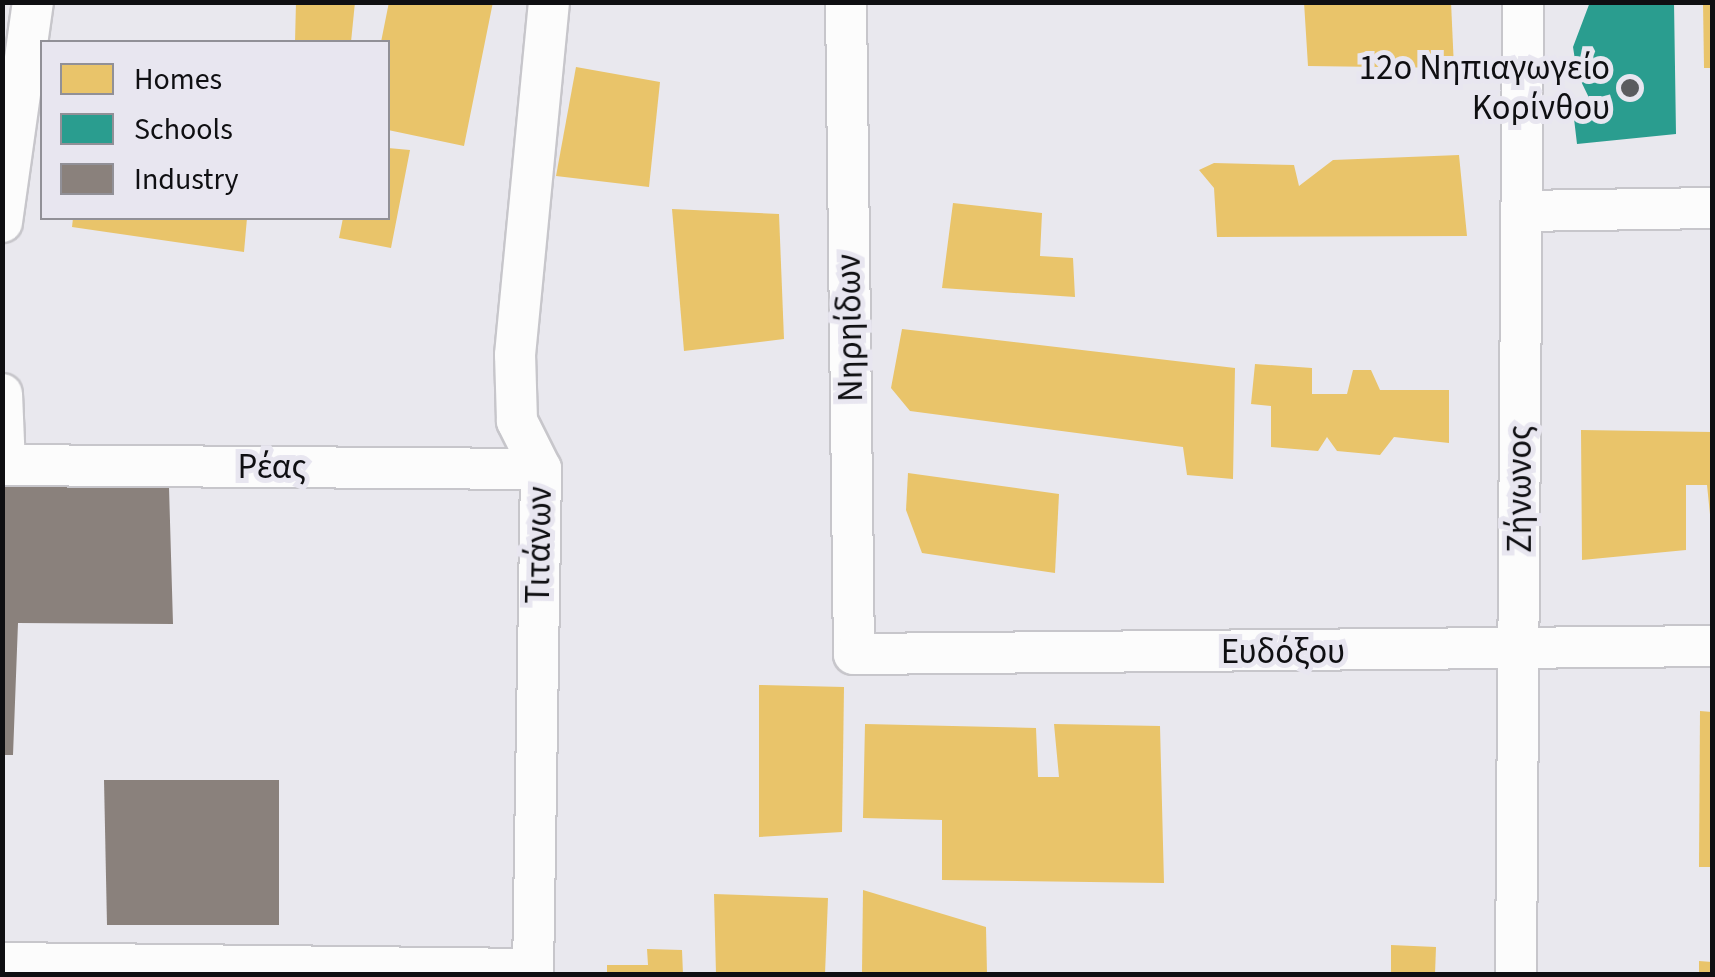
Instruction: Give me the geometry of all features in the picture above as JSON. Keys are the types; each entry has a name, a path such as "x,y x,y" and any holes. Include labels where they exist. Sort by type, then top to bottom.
{"street":[{"path":"2,222 33,2"},
{"name":"Τιτάνων","path":"533,972 540,469 517,421 515,356 548,2"},
{"name":"Νηρηίδων","path":"846,2 854,654"},
{"name":"Ζήνωνος","path":"1516,974 1523,2"},
{"path":"1522,211 1712,208"},
{"path":"2,394 4,465"},
{"name":"Ρέας","path":"4,465 540,469"},
{"name":"Ευδόξου","path":"854,654 1712,646"},
{"path":"2,963 533,972"}],"building: Homes":[{"path":"296,2 355,2 351,40 295,40"},
{"path":"389,2 493,2 464,146 390,130 390,40 381,40"},
{"path":"1304,2 1451,2 1454,68 1308,66"},
{"path":"1703,2 1712,2 1712,68 1704,68"},
{"path":"576,67 660,82 649,187 556,176"},
{"path":"390,148 410,150 391,248 339,238 343,220 390,220"},
{"path":"1459,155 1467,236 1217,237 1214,188 1199,170 1214,163 1294,165 1299,186 1333,160"},
{"path":"953,203 1042,213 1040,256 1073,258 1075,297 942,288"},
{"path":"672,209 779,214 784,339 684,351"},
{"path":"73,220 247,220 244,252 72,227"},
{"path":"902,329 1235,368 1233,479 1187,475 1183,447 910,411 891,388"},
{"path":"1255,364 1312,368 1312,394 1347,394 1353,370 1371,370 1380,390 1449,390 1449,443 1394,437 1380,455 1337,451 1327,437 1318,451 1271,447 1271,406 1251,404"},
{"path":"1581,430 1712,432 1712,534 1707,485 1686,485 1686,550 1582,560"},
{"path":"908,473 1059,494 1055,573 922,553 906,510"},
{"path":"759,685 844,687 842,832 759,837"},
{"path":"1700,711 1712,712 1712,867 1699,867"},
{"path":"865,724 1036,728 1038,777 1059,777 1054,724 1160,726 1164,883 942,880 942,820 863,818"},
{"path":"863,890 986,927 987,974 862,972"},
{"path":"714,894 828,898 825,974 716,974"},
{"path":"1391,945 1436,947 1435,974 1391,974"},
{"path":"647,949 682,950 683,974 607,974 607,965 648,965"},
{"path":"1699,961 1712,962 1712,974 1699,974"}],"building: Schools":[{"name":"12ο Νηπιαγωγείο Κορίνθου","path":"1590,2 1674,2 1676,134 1577,144 1573,110 1592,104 1577,73 1573,47"}],"building: Industry":[{"path":"3,482 169,487 173,624 18,623 13,755 3,755"},
{"path":"104,780 279,780 279,925 107,925"}],"place":[{"name":"12ο Νηπιαγωγείο Κορίνθου","path":"1630,88"}]}
